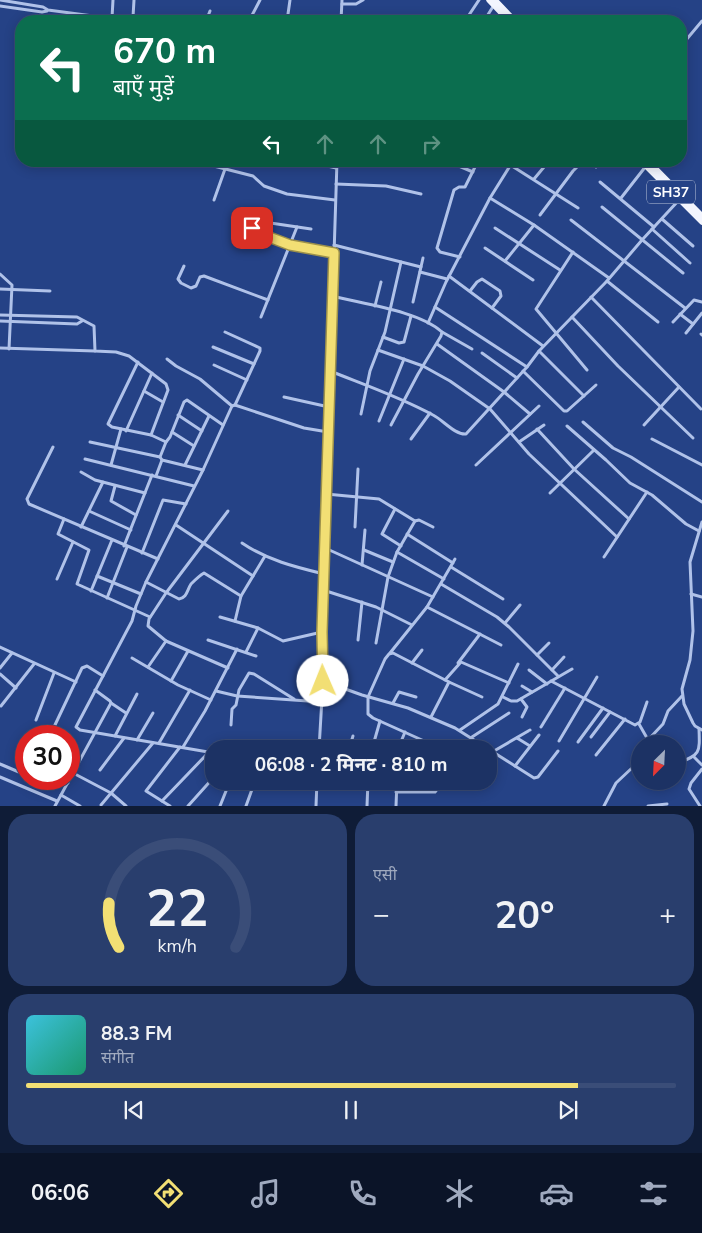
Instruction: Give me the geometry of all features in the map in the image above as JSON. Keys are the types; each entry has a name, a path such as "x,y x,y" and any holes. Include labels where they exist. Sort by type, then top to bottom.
{"main road":[{"path":"493,2 504,15"},
{"path":"493,2 509,15"},
{"name":"SH37","path":"649,167 678,200 702,222"},
{"name":"SH37","path":"649,167 702,216"}],"street":[{"path":"0,0 81,15"},
{"path":"110,15 113,0"},
{"path":"133,15 134,0"},
{"path":"252,15 260,0"},
{"path":"289,15 290,0"},
{"path":"341,15 342,2 356,4 363,0"},
{"path":"469,15 479,0"},
{"path":"487,15 493,2"},
{"path":"0,6 42,12 48,10"},
{"path":"208,15 210,11"},
{"path":"687,39 702,21"},
{"path":"217,167 253,176 264,186 287,194 335,200"},
{"path":"320,740 323,681 323,590 336,184 336,168 332,167"},
{"path":"461,167 473,172"},
{"path":"460,257 440,252 437,248 454,190 459,187 465,187 475,167"},
{"path":"428,323 448,278 490,198 509,167"},
{"path":"518,167 578,208"},
{"path":"534,179 544,167"},
{"path":"540,214 577,167"},
{"path":"621,198 642,167"},
{"path":"214,200 225,169"},
{"path":"600,182 621,198 690,262"},
{"path":"336,184 350,183 386,186 421,194"},
{"path":"490,198 573,252 658,322"},
{"path":"330,371 404,400 430,413 463,435 490,409 539,351 608,280 678,200"},
{"path":"602,207 683,273"},
{"path":"662,219 693,246"},
{"path":"572,220 685,308"},
{"path":"311,229 260,221 255,221 252,228 256,232 290,245 334,253"},
{"path":"505,261 534,225"},
{"path":"261,317 297,227"},
{"path":"495,228 560,270"},
{"path":"334,245 421,267"},
{"path":"485,248 533,280"},
{"path":"573,252 536,309 587,370"},
{"path":"413,302 423,258"},
{"path":"361,414 367,385 383,337 401,262"},
{"path":"184,266 178,279 181,283 192,288 196,286 200,277 204,276 268,300"},
{"path":"420,272 448,278 470,291 544,346"},
{"path":"0,274 10,283 12,290 9,349"},
{"path":"470,291 482,279 500,291 501,296 492,308"},
{"path":"375,306 380,282"},
{"path":"0,289 50,291"},
{"path":"332,296 411,316 428,323 472,349"},
{"path":"591,297 700,410"},
{"path":"674,322 694,300 702,302"},
{"path":"435,307 527,367"},
{"path":"686,333 702,313"},
{"path":"680,314 693,324"},
{"path":"0,315 77,318 94,326 95,350"},
{"path":"383,337 399,343 404,342 411,316"},
{"path":"572,317 618,366 693,438"},
{"path":"0,321 77,324 82,321"},
{"path":"205,751 95,733 80,730 76,727 132,621 146,582 203,470 260,351 258,346 224,332"},
{"path":"391,425 442,332"},
{"path":"437,344 504,392 530,414"},
{"path":"213,347 254,364"},
{"path":"0,348 95,350 116,352 129,356 168,386 151,436"},
{"path":"378,350 423,366 450,381 490,409 559,484 617,538"},
{"path":"539,351 584,396"},
{"path":"482,354 517,378"},
{"path":"167,359 176,366 200,378 234,406 304,428 328,432"},
{"path":"379,421 404,359"},
{"path":"138,362 108,424 112,428 151,436 166,442"},
{"path":"214,365 247,380"},
{"path":"523,371 564,411 596,385"},
{"path":"126,431 152,373"},
{"path":"644,425 679,387"},
{"path":"144,391 163,402"},
{"path":"284,397 329,407"},
{"path":"107,598 136,515 184,402 187,400 223,425"},
{"path":"476,465 539,406"},
{"path":"411,439 430,413"},
{"path":"178,415 202,430"},
{"path":"185,465 209,416"},
{"path":"583,422 613,448 631,457 702,502"},
{"path":"519,442 544,424"},
{"path":"568,426 630,483 647,492 686,524 699,531"},
{"path":"111,465 121,429"},
{"path":"537,430 574,469 629,519"},
{"path":"172,432 194,446"},
{"path":"652,439 702,465"},
{"path":"90,442 161,458 203,470"},
{"path":"53,447 27,502 158,559"},
{"path":"550,493 594,450"},
{"path":"86,459 194,486"},
{"path":"354,527 358,470"},
{"path":"81,472 94,480 145,493"},
{"path":"81,527 103,482"},
{"path":"116,486 110,501 136,515"},
{"path":"604,557 647,492"},
{"path":"326,494 379,499 415,521 419,520 433,527"},
{"path":"142,552 163,500 186,504"},
{"path":"395,509 382,534 401,546"},
{"path":"89,511 131,530"},
{"path":"228,511 166,593 150,617 148,626 166,641 228,668"},
{"path":"64,519 58,534 89,550 77,582 79,586 150,617"},
{"path":"376,643 388,576 397,552 415,521"},
{"path":"686,760 694,757 700,746 701,729 693,723 684,704 682,689 690,660 693,631 690,562 702,522"},
{"path":"176,524 253,576"},
{"path":"362,565 365,530"},
{"path":"407,534 453,563 503,599"},
{"path":"91,591 112,540"},
{"path":"56,579 73,542"},
{"path":"242,543 264,556 295,567 324,574"},
{"path":"325,548 433,597"},
{"path":"364,550 394,562"},
{"path":"397,552 444,579"},
{"path":"235,621 241,596 264,556"},
{"path":"422,740 368,714 368,697 379,670 389,654 427,606 453,563"},
{"path":"146,582 182,599 192,583 204,573 241,596"},
{"path":"97,576 141,594"},
{"path":"441,584 505,623 558,676"},
{"path":"323,590 362,602 412,625"},
{"path":"691,594 702,597"},
{"path":"358,640 362,602"},
{"path":"505,623 520,605"},
{"path":"427,606 501,645"},
{"path":"220,617 268,631"},
{"path":"258,628 283,641 322,632"},
{"path":"246,652 258,628"},
{"path":"445,680 480,634"},
{"path":"208,640 256,656"},
{"path":"148,667 166,641"},
{"path":"537,655 549,642"},
{"path":"0,647 76,682"},
{"path":"170,806 148,793 147,789 181,747 211,700 238,649"},
{"path":"412,663 422,650"},
{"path":"171,681 188,651"},
{"path":"0,668 12,653"},
{"path":"389,654 393,653 482,697"},
{"path":"552,670 564,657"},
{"path":"132,658 171,681 211,700"},
{"path":"458,663 510,683"},
{"path":"2,706 34,664"},
{"path":"460,730 496,706 503,697 518,664"},
{"path":"55,725 84,666 103,676"},
{"path":"503,697 514,702 572,669"},
{"path":"529,670 547,684"},
{"path":"36,720 54,673"},
{"path":"231,725 232,709 236,705 237,696 246,679 252,673 294,699"},
{"path":"0,674 16,688"},
{"path":"559,741 597,677"},
{"path":"323,681 368,697 394,703 431,717 460,730 476,740"},
{"path":"552,681 635,725 639,724"},
{"path":"431,717 449,682"},
{"path":"522,686 532,692"},
{"path":"541,727 565,688"},
{"path":"95,690 110,701 110,703 126,713"},
{"path":"159,743 190,690"},
{"path":"216,691 237,696 322,702"},
{"path":"394,703 399,692 416,697"},
{"path":"115,736 137,694"},
{"path":"653,735 663,724 668,711 683,695"},
{"path":"521,699 527,707 522,717"},
{"path":"644,735 639,724 647,702"},
{"path":"80,760 110,703"},
{"path":"578,742 603,708"},
{"path":"591,737 610,712"},
{"path":"137,740 153,713"},
{"path":"472,737 509,713"},
{"path":"596,755 625,720"},
{"path":"375,740 380,721"},
{"path":"497,750 530,730"},
{"path":"402,740 405,732"},
{"path":"515,766 539,735"},
{"path":"352,740 353,736"},
{"path":"100,770 124,738"},
{"path":"517,738 530,746"},
{"path":"100,805 153,742"},
{"path":"497,754 534,778 537,778 558,751"},
{"path":"694,757 702,767 689,789 700,806"},
{"path":"162,801 205,759"},
{"path":"0,764 15,770"},
{"path":"604,806 618,780 631,769"},
{"path":"0,777 58,801"},
{"path":"80,777 111,793 126,806"},
{"path":"188,806 205,787"},
{"path":"55,806 64,790"},
{"path":"220,806 226,790"},
{"path":"246,806 252,790"},
{"path":"316,806 317,790"},
{"path":"367,806 368,790"},
{"path":"396,806 396,792 435,792 436,790"},
{"path":"61,795 80,806"},
{"path":"648,806 667,804"}],"route":[{"path":"252,228 256,232 290,245 334,253 322,632 323,681"}]}
